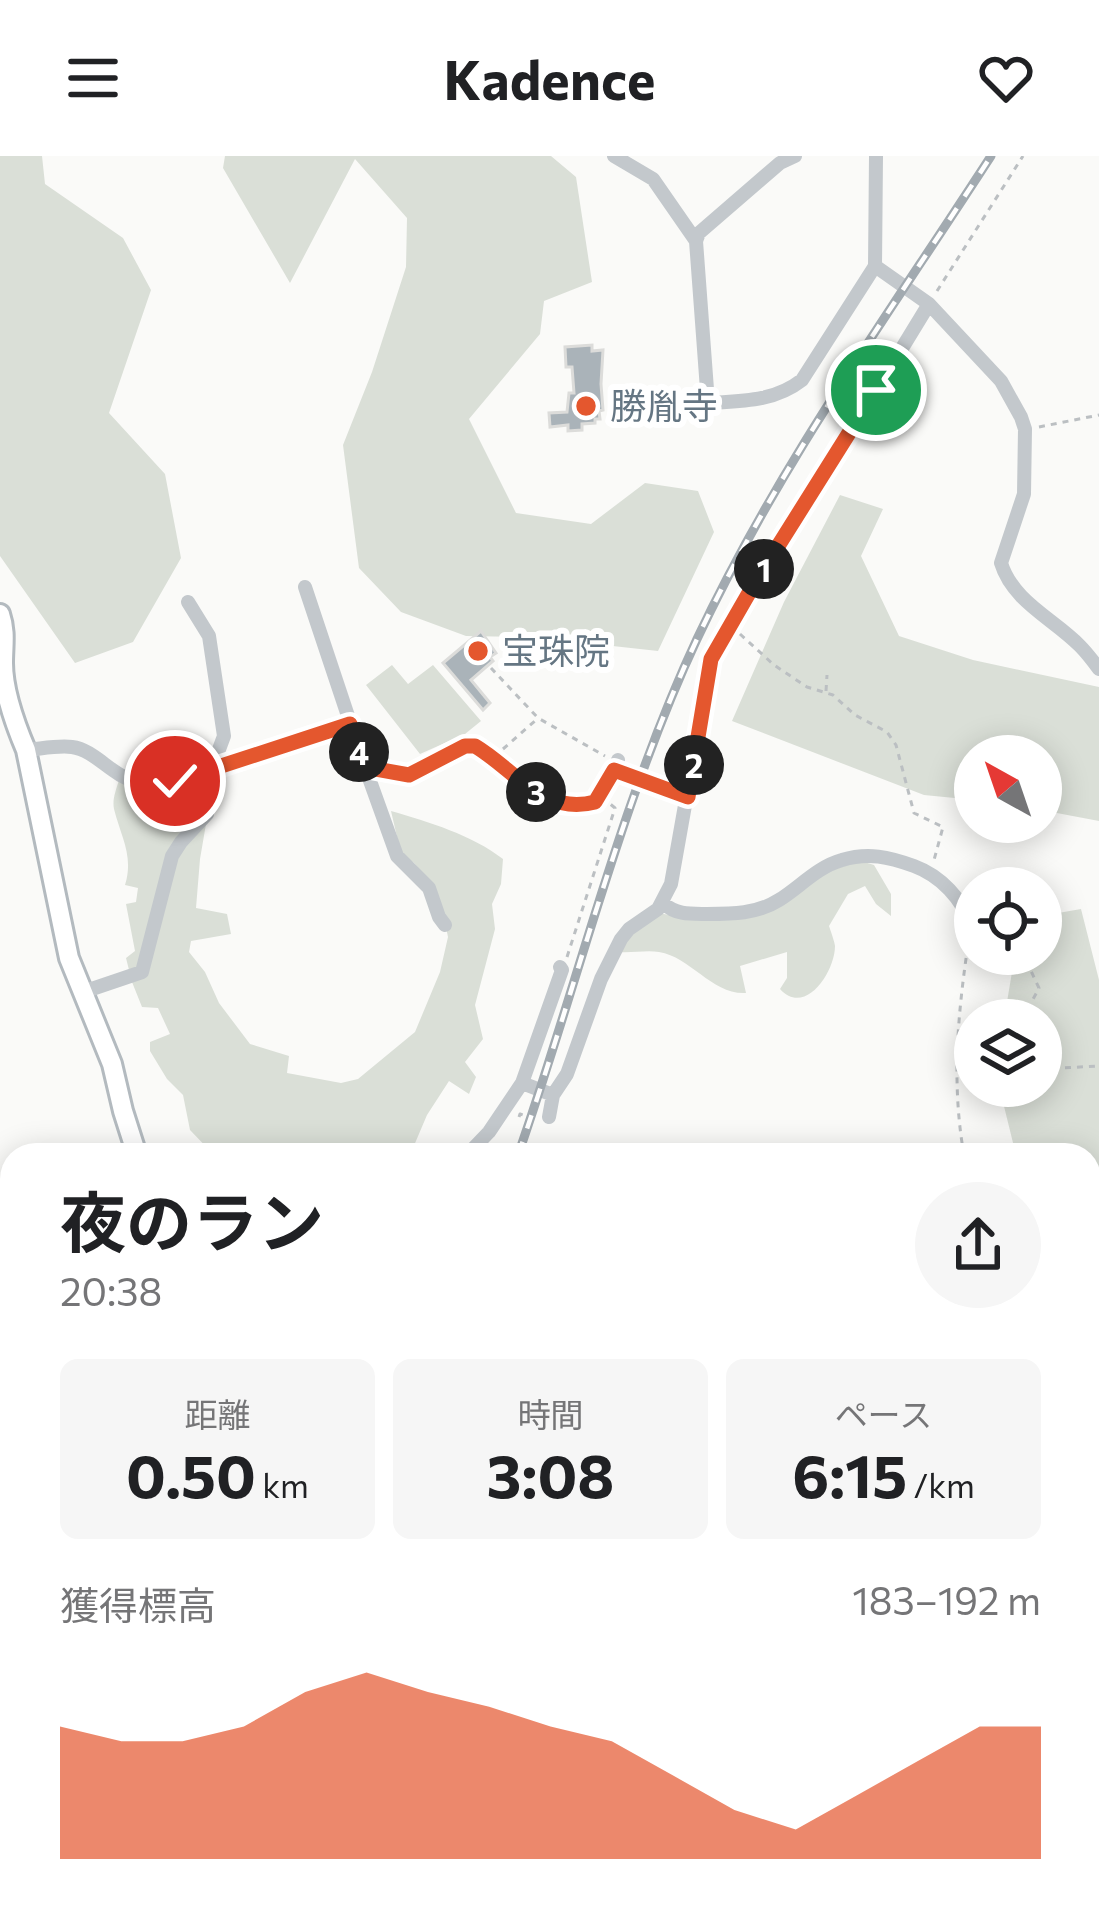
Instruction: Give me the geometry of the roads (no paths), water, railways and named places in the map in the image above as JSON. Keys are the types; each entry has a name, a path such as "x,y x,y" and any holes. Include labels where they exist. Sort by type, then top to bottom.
{"street":[{"path":"614,156 653,179 697,242"},
{"path":"795,156 699,233 708,403 770,398 802,380 875,266 875,156"},
{"path":"875,266 928,304 1001,381 1025,429 1024,494 1001,562 1004,571 1020,595 1079,644 1099,668"},
{"path":"541,1119 567,1074 601,979 622,939 663,904 671,884 711,659 928,304"},
{"path":"305,587 397,856 429,888 446,925"},
{"path":"82,992 144,969 172,856 207,814 212,771 224,736 209,636 188,602"},
{"path":"0,614 5,631 2,667 26,751 64,940 112,1064 133,1143"},
{"path":"26,751 77,748 133,781 160,783 212,771 350,724"},
{"path":"365,767 409,775 465,746 475,746 529,788 575,806 595,802 617,766 688,797"},
{"path":"663,904 680,914 760,910 829,865 869,855 930,873 954,897"},
{"path":"478,1143 522,1083 561,968"},
{"path":"522,1083 553,1095"}],"railway":[{"path":"522,1143 622,829 697,639 798,453 991,156"}],"place":[{"name":"勝胤寺","path":"586,406"},
{"name":"宝珠院","path":"478,651"}]}
